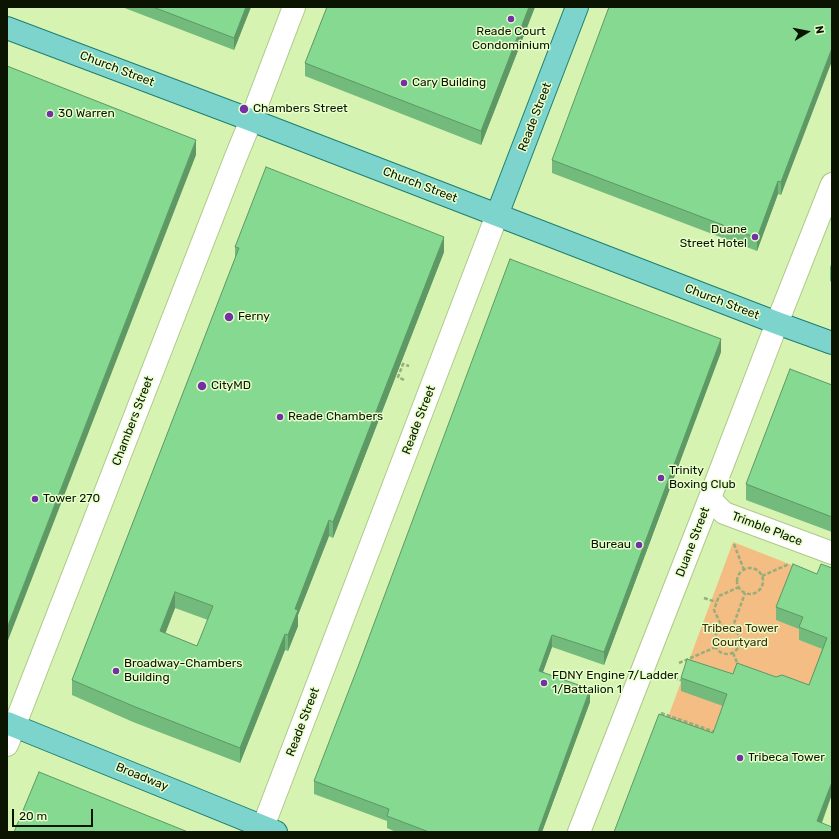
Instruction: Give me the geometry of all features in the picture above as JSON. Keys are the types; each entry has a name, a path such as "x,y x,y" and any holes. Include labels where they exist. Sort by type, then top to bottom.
{"main road":[{"name":"Reade Street","path":"498,215 577,7"},
{"name":"Church Street","path":"7,28 251,120 832,344"},
{"name":"Broadway","path":"9,731 267,830"}],"street":[{"name":"Chambers Street","path":"9,731 251,120 294,7"},
{"name":"Duane Street","path":"579,832 832,184"},
{"name":"Reade Street","path":"267,830 498,215"},
{"name":"Trimble Place","path":"711,495 713,502 724,513 832,553"}],"path":[{"path":"404,380 398,378 401,367 403,364 409,366"},
{"path":"733,542 744,570"},
{"path":"762,576 789,564"},
{"path":"748,568 756,569 762,576 763,584 759,591 750,594 742,592 738,584 738,576 744,570 748,568"},
{"path":"723,629 714,610 716,602 719,596 739,587"},
{"path":"732,629 745,593"},
{"path":"704,598 716,602"},
{"path":"723,629 732,629 736,632 740,640 740,644 733,653 723,653 716,647 714,640 715,636 723,629"},
{"path":"679,663 716,647"},
{"path":"733,653 738,668"},
{"path":"674,678 684,682"},
{"path":"661,713 718,733"}],"green space":[{"name":"Tribeca Tower Courtyard","path":"733,542 797,567 803,630 799,640 827,651 809,698 713,746 664,728"}],"building":[{"path":"153,7 246,7 234,38"},
{"path":"327,7 529,7 481,131 305,63"},
{"path":"609,7 832,7 832,48 781,182 778,181 757,238 552,160"},
{"path":"7,66 196,140 7,628"},
{"path":"266,167 444,237 333,522 329,520 295,609 298,610 288,635 285,634 240,748 133,706 72,680 239,248 235,247","holes":["175,592 213,606 197,646 160,631"]},
{"path":"510,259 721,339 604,652 552,635 539,671 590,689 538,832 429,832 387,816 389,809 314,781"},
{"path":"790,369 832,385 832,517 746,484"},
{"path":"793,564 817,574 821,564 832,568 832,782 817,821 832,827 832,832 614,832 659,714 713,733 727,694 681,678 687,659 733,674 737,663 776,677 782,675 809,685 827,638 799,627 803,617 776,607"},
{"path":"39,772 188,832 14,832"}],"place":[{"name":"Reade Court Condominium","path":"511,19"},
{"name":"Cary Building","path":"404,83"},
{"name":"Chambers Street","path":"244,109"},
{"name":"30 Warren","path":"50,114"},
{"name":"Duane Street Hotel","path":"755,237"},
{"name":"Ferny","path":"229,317"},
{"name":"CityMD","path":"202,386"},
{"name":"Reade Chambers","path":"280,417"},
{"name":"Trinity Boxing Club","path":"661,478"},
{"name":"Tower 270","path":"35,499"},
{"name":"Bureau","path":"639,545"},
{"name":"Broadway-Chambers Building","path":"116,671"},
{"name":"FDNY Engine 7/Ladder 1/Battalion 1","path":"544,683"},
{"name":"Tribeca Tower","path":"740,758"}]}
